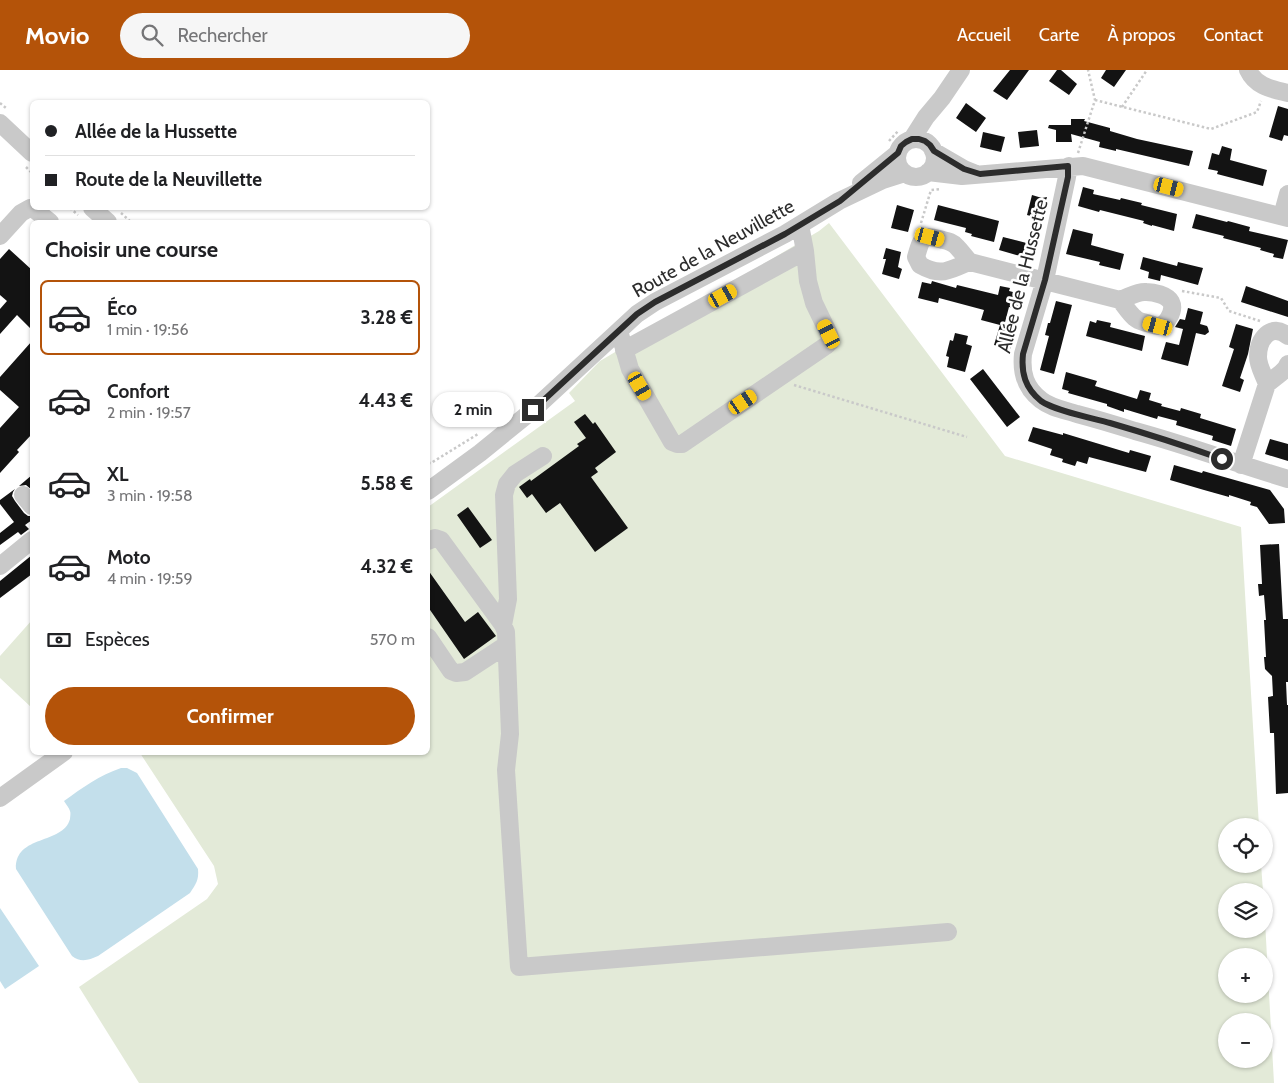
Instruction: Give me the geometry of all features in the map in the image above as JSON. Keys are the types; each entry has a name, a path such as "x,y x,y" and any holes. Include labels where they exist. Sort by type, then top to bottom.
{"street":[{"path":"912,139 961,70"},
{"path":"1248,70 1257,82 1266,87 1288,93"},
{"path":"942,98 933,123 932,148 935,159 933,166 928,172 916,176 910,176 900,168 897,160 901,146 912,139 919,139 925,141 932,148 964,169 980,174"},
{"path":"0,123 30,151"},
{"name":"Route de la Neuvillette","path":"840,201 898,153"},
{"name":"Allée de la Hussette","path":"1071,166 1045,280 1023,354 1023,375 1036,396 1042,401 1058,408 1288,479"},
{"path":"928,172 962,176 1083,166 1285,217 1288,194"},
{"name":"Route de la Neuvillette","path":"430,490 480,453 533,410 637,314 655,302 785,234 840,201 883,180 905,173"},
{"path":"0,236 21,213 30,208"},
{"path":"35,210 48,220"},
{"path":"96,210 114,218"},
{"path":"619,331 630,369 672,442 682,444 827,345 830,341 829,334 814,303 808,281 800,225"},
{"path":"970,262 948,272 940,272 923,267 917,262 916,257 920,243 926,237 930,237 952,242 970,262 1120,300 1139,321 1158,326 1162,325 1169,318 1172,307 1168,298 1148,292 1141,292 1120,300"},
{"path":"624,350 805,251"},
{"path":"1241,465 1266,384 1259,363 1260,346 1268,333 1281,333"},
{"path":"1266,384 1281,373 1288,364"},
{"path":"503,624 508,599 504,495 507,484 515,474 543,456"},
{"path":"430,540 435,538 441,540 503,624 506,632 510,734 506,770 518,967 948,932"},
{"path":"0,566 30,544"},
{"path":"430,640 451,671 456,673 465,672 506,645"},
{"path":"0,798 60,755"}],"path":[{"path":"1071,166 1095,100 1088,70"},
{"path":"1122,106 1147,70"},
{"path":"1095,100 1212,129 1258,112 1266,87"},
{"path":"923,239 920,226 931,190 947,189"},
{"path":"1168,298 1182,291 1221,298 1229,311 1264,322 1281,333"},
{"path":"776,380 967,437"}],"green space":[{"path":"829,223 1005,456 1241,527 1259,818 1218,818 1218,873 1262,873 1262,883 1218,883 1218,938 1266,938 1266,948 1218,948 1218,1003 1270,1003 1270,1013 1218,1013 1218,1068 1273,1068 1273,1065 1274,1083 139,1083 79,987 207,899 218,884 214,866 141,755 430,755 430,506 575,401 569,393 600,361 819,231"},
{"path":"30,622 30,706 0,678 0,656"}],"water":[{"path":"121,768 127,768 137,773 198,869 197,879 190,893 98,956 88,960 79,960 72,956 16,869 18,858 23,850 58,833 66,827 70,819 70,813 64,801 98,778"},
{"path":"0,908 39,966 5,989 0,981"}],"building":[{"path":"1010,70 1029,70 1007,100 993,91"},
{"path":"1057,70 1061,70 1077,84 1069,95 1049,81"},
{"path":"1106,70 1126,70 1114,87 1101,78"},
{"path":"966,103 986,118 976,132 956,118"},
{"path":"1278,106 1288,109 1288,136 1284,135 1282,141 1269,137"},
{"path":"1071,119 1085,119 1084,121 1110,128 1110,131 1137,139 1193,151 1189,166 1116,149 1116,151 1099,147 1100,142 1071,134 1072,142 1056,142 1056,130 1048,128 1049,125 1071,125"},
{"path":"1037,130 1039,146 1020,148 1018,132"},
{"path":"983,132 1005,137 1001,152 980,147"},
{"path":"1222,146 1232,149 1230,160 1267,170 1263,186 1217,174 1218,171 1208,169 1212,153 1219,155"},
{"path":"1083,187 1094,190 1093,194 1142,203 1141,205 1177,214 1174,231 1143,223 1144,221 1078,206"},
{"path":"1032,195 1042,198 1047,197 1041,219 1027,215"},
{"path":"897,205 914,210 908,232 891,228"},
{"path":"938,205 999,221 994,242 971,236 972,234 965,232 966,228 934,220"},
{"path":"1196,214 1250,227 1249,231 1288,240 1283,259 1273,257 1274,254 1260,250 1261,248 1192,228"},
{"path":"1073,229 1093,234 1091,245 1124,254 1120,270 1099,265 1100,262 1066,254"},
{"path":"1003,237 1038,246 1034,260 999,250"},
{"path":"886,248 901,252 898,267 902,269 899,279 882,274 886,259 883,259"},
{"path":"9,249 30,268 30,328 17,315 0,334 0,309 7,301 0,295 0,259"},
{"path":"1143,257 1177,266 1178,262 1203,268 1198,285 1161,275 1160,281 1148,278 1149,272 1140,269"},
{"path":"932,281 956,288 957,285 998,295 1000,286 1010,288 1009,291 1025,295 1021,310 1009,307 1004,326 1015,329 1010,349 994,345 1000,325 981,320 984,310 939,298 938,303 918,298 922,282 931,284"},
{"path":"1246,286 1288,301 1288,317 1241,302"},
{"path":"1056,301 1072,305 1054,374 1040,370 1049,336 1045,335"},
{"path":"1188,308 1203,312 1200,324 1207,326 1209,332 1205,335 1196,333 1188,366 1161,359 1166,342 1179,345 1183,329 1175,327 1180,319 1185,320"},
{"path":"1097,320 1111,323 1110,327 1145,336 1142,351 1086,336 1090,321 1096,323"},
{"path":"1236,324 1253,329 1248,354 1240,378 1244,380 1240,392 1222,386 1234,349 1229,347"},
{"path":"955,333 968,336 966,344 972,346 965,372 947,367 949,357 946,356 950,340 953,341"},
{"path":"30,343 30,436 0,473 0,428 19,407 0,390 0,377"},
{"path":"983,369 1020,417 1007,427 970,379"},
{"path":"1066,372 1097,381 1095,386 1137,399 1140,390 1151,393 1149,400 1162,404 1161,406 1180,411 1181,408 1201,414 1200,418 1236,429 1231,446 1212,440 1213,436 1176,425 1177,421 1158,416 1157,419 1124,409 1124,412 1107,406 1107,404 1068,393 1069,391 1062,389"},
{"path":"585,414 593,424 595,422 616,452 595,468 598,472 591,477 628,528 595,552 560,503 546,513 532,494 527,498 519,487 530,479 531,481 579,446 577,444 586,438 574,422"},
{"path":"1033,427 1063,435 1063,433 1129,453 1130,450 1151,456 1146,472 1089,457 1087,464 1077,461 1075,466 1062,462 1063,459 1050,455 1052,449 1028,441"},
{"path":"1270,439 1288,444 1288,461 1265,454"},
{"path":"1174,465 1202,473 1203,471 1270,490 1284,509 1285,523 1269,524 1257,507 1250,505 1251,502 1170,480"},
{"path":"30,477 30,488 26,485 19,486"},
{"path":"15,489 12,496 24,513 30,516 30,521 25,525 29,529 21,535 18,532 0,545 0,533 14,522 0,504 0,500"},
{"path":"468,507 492,540 480,548 457,515"},
{"path":"1279,544 1283,619 1288,619 1288,682 1286,682 1288,705 1288,793 1276,794 1274,733 1270,733 1268,697 1273,696 1272,676 1265,669 1264,620 1266,620 1264,595 1259,596 1258,584 1262,584 1260,545"},
{"path":"30,557 30,576 0,598 0,581"},
{"path":"430,573 465,622 478,612 496,636 464,659 430,610"}],"route":[{"path":"533,410 637,314 655,302 785,234 840,201 898,153 901,146 906,142 912,139 919,139 930,145 934,151 964,169 980,174 1068,166 1068,177 1045,280 1023,354 1023,375 1036,396 1042,401 1058,408 1150,435 1222,459"}]}
